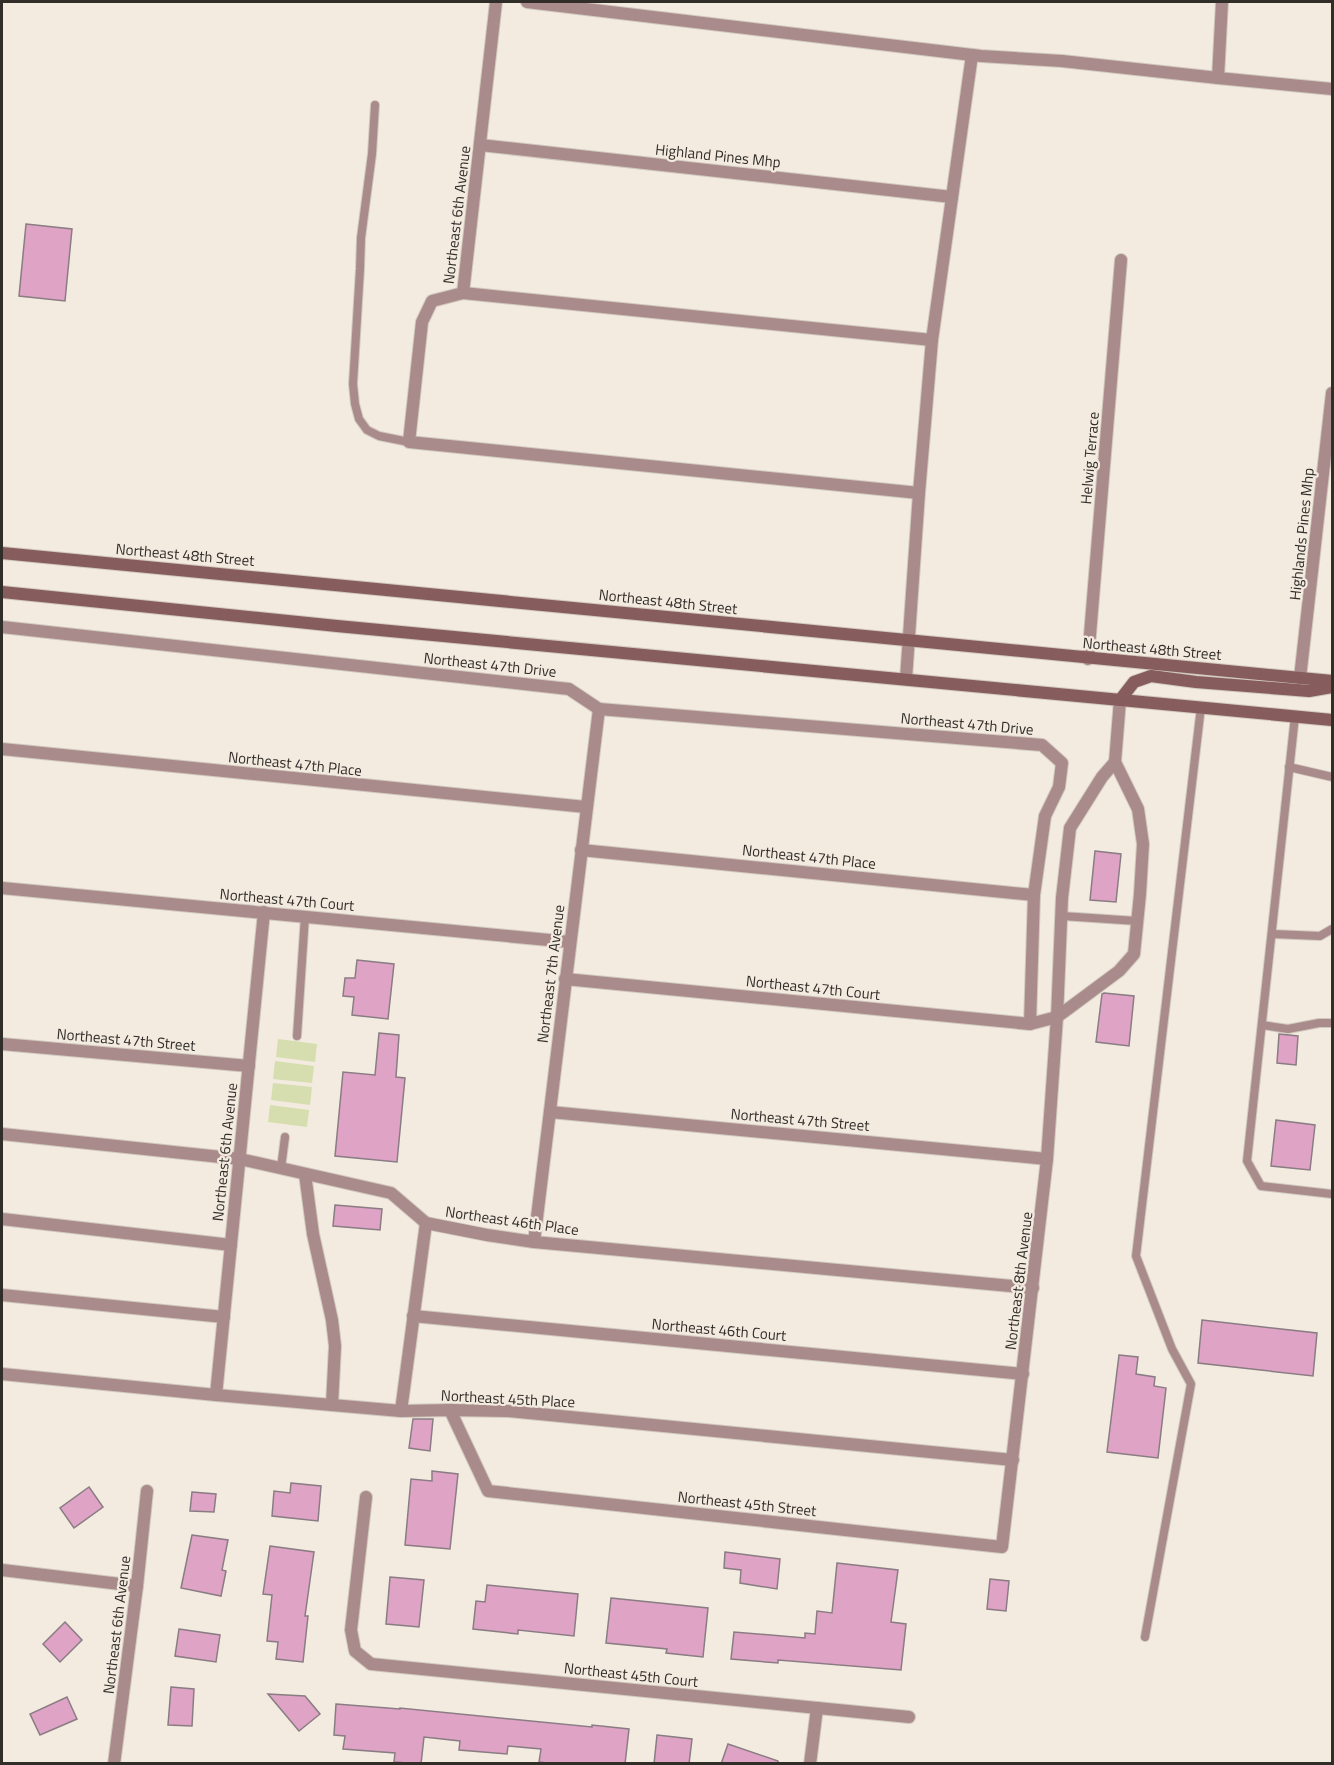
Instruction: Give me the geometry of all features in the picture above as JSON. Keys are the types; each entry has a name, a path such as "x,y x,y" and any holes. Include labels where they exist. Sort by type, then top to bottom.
{"main road":[{"name":"Northeast 48th Street","path":"2,553 1332,681"},
{"path":"2,592 1332,720"},
{"path":"1120,700 1134,682 1151,676 1207,683 1309,690 1332,687"}],"street":[{"name":"Northeast 6th Avenue","path":"409,442 422,322 432,301 463,293 496,2"},
{"path":"527,2 972,55 1062,61 1332,89"},
{"path":"1218,78 1222,2"},
{"path":"906,679 932,340 972,55"},
{"name":"Highland Pines Mhp","path":"480,145 952,197"},
{"name":"Helwig Terrace","path":"1088,659 1121,260"},
{"path":"463,293 932,340"},
{"name":"Highlands Pines Mhp","path":"1300,678 1332,393"},
{"path":"409,442 919,493"},
{"name":"Northeast 47th Drive","path":"2,627 570,689 599,709 1042,744 1062,763 1059,787 1045,816 1034,895"},
{"path":"1057,1017 1119,971 1134,954 1143,844 1138,809 1116,762 1120,700"},
{"name":"Northeast 7th Avenue","path":"534,1242 599,709"},
{"name":"Northeast 47th Place","path":"2,749 586,807"},
{"name":"Northeast 8th Avenue","path":"1002,1547 1047,1159 1062,916 1070,828 1102,777 1116,762"},
{"name":"Northeast 47th Place","path":"581,850 1034,895"},
{"name":"Northeast 47th Court","path":"2,888 570,942"},
{"path":"1030,1024 1034,895"},
{"name":"Northeast 6th Avenue","path":"216,1395 264,912"},
{"name":"Northeast 47th Court","path":"565,979 1030,1024 1057,1017"},
{"name":"Northeast 47th Street","path":"2,1044 249,1066"},
{"name":"Northeast 47th Street","path":"550,1112 1047,1159"},
{"name":"Northeast 46th Place","path":"2,1134 240,1159 391,1194 426,1223 487,1235 534,1242 1033,1288"},
{"path":"305,1174 313,1234 332,1320 335,1346 332,1405"},
{"path":"2,1219 231,1245"},
{"path":"401,1411 426,1223"},
{"path":"2,1295 225,1317"},
{"name":"Northeast 46th Court","path":"412,1316 1023,1374"},
{"name":"Northeast 45th Place","path":"2,1374 401,1411 520,1412 1013,1460"},
{"name":"Northeast 45th Street","path":"450,1410 488,1491 1002,1547"},
{"name":"Northeast 6th Avenue","path":"114,1764 147,1491"},
{"name":"Northeast 45th Court","path":"366,1497 351,1630 355,1651 371,1664 909,1717"},
{"path":"2,1570 137,1586"},
{"path":"810,1764 817,1708"}],"lane":[{"path":"375,105 372,154 361,238 353,384 355,404 359,419 367,430 379,436 409,442"},
{"path":"1146,1637 1191,1384 1172,1349 1136,1256 1201,707"},
{"path":"1295,716 1247,1161 1261,1186 1332,1194"},
{"path":"1289,767 1332,777"},
{"path":"297,1036 305,916"},
{"path":"1062,916 1137,921"},
{"path":"1272,934 1320,936 1332,929"},
{"path":"1262,1025 1288,1029 1332,1023"},
{"path":"281,1168 285,1137"}],"green space":[{"path":"278,1039 317,1044 315,1062 276,1057"},
{"path":"275,1061 314,1066 312,1083 273,1079"},
{"path":"273,1083 312,1087 310,1105 271,1100"},
{"path":"270,1105 309,1110 307,1127 268,1122"}],"building":[{"path":"26,224 72,229 65,301 19,296"},
{"path":"1095,851 1121,854 1116,902 1090,900"},
{"path":"357,960 394,964 388,1019 352,1015 354,997 343,996 345,978 355,978"},
{"path":"1102,994 1134,996 1129,1046 1096,1042"},
{"path":"379,1033 399,1035 396,1077 405,1078 397,1162 335,1156 343,1072 375,1075"},
{"path":"1279,1034 1298,1036 1296,1065 1277,1063"},
{"path":"1276,1120 1315,1125 1310,1170 1271,1166"},
{"path":"335,1205 382,1209 380,1230 333,1226"},
{"path":"1202,1320 1317,1333 1313,1376 1198,1363"},
{"path":"1119,1355 1138,1357 1136,1374 1155,1377 1154,1386 1166,1388 1158,1458 1107,1452"},
{"path":"413,1419 433,1419 430,1451 409,1448"},
{"path":"432,1471 458,1474 450,1549 405,1545 411,1479 432,1481"},
{"path":"291,1483 321,1486 318,1521 272,1516 274,1491 290,1493"},
{"path":"89,1487 103,1507 74,1528 60,1508"},
{"path":"192,1492 216,1494 214,1512 190,1511"},
{"path":"192,1535 228,1540 222,1570 226,1571 221,1596 181,1588"},
{"path":"270,1546 314,1552 305,1616 308,1616 303,1662 276,1659 278,1642 267,1641 272,1595 263,1594"},
{"path":"725,1552 780,1559 777,1589 740,1583 741,1570 724,1568"},
{"path":"837,1563 898,1570 891,1622 906,1624 901,1670 778,1660 778,1663 731,1659 734,1632 805,1638 805,1633 815,1634 817,1611 832,1613"},
{"path":"390,1577 424,1580 419,1627 386,1624"},
{"path":"990,1579 1009,1581 1006,1611 987,1609"},
{"path":"487,1585 578,1594 574,1636 518,1630 518,1634 473,1629 476,1601 485,1602"},
{"path":"611,1598 708,1608 703,1657 666,1653 667,1649 606,1643"},
{"path":"65,1622 82,1640 60,1662 43,1644"},
{"path":"179,1629 220,1635 216,1662 175,1656"},
{"path":"171,1687 194,1689 192,1726 168,1725"},
{"path":"268,1694 305,1696 320,1714 299,1731"},
{"path":"67,1697 77,1719 40,1735 30,1714"},
{"path":"336,1704 629,1729 625,1764 539,1762 541,1749 508,1746 507,1754 459,1750 460,1741 424,1737 421,1764 394,1762 395,1753 343,1749 345,1736 334,1735"},
{"path":"657,1735 692,1739 689,1764 654,1764"},
{"path":"728,1744 778,1761 778,1764 721,1764"}]}
